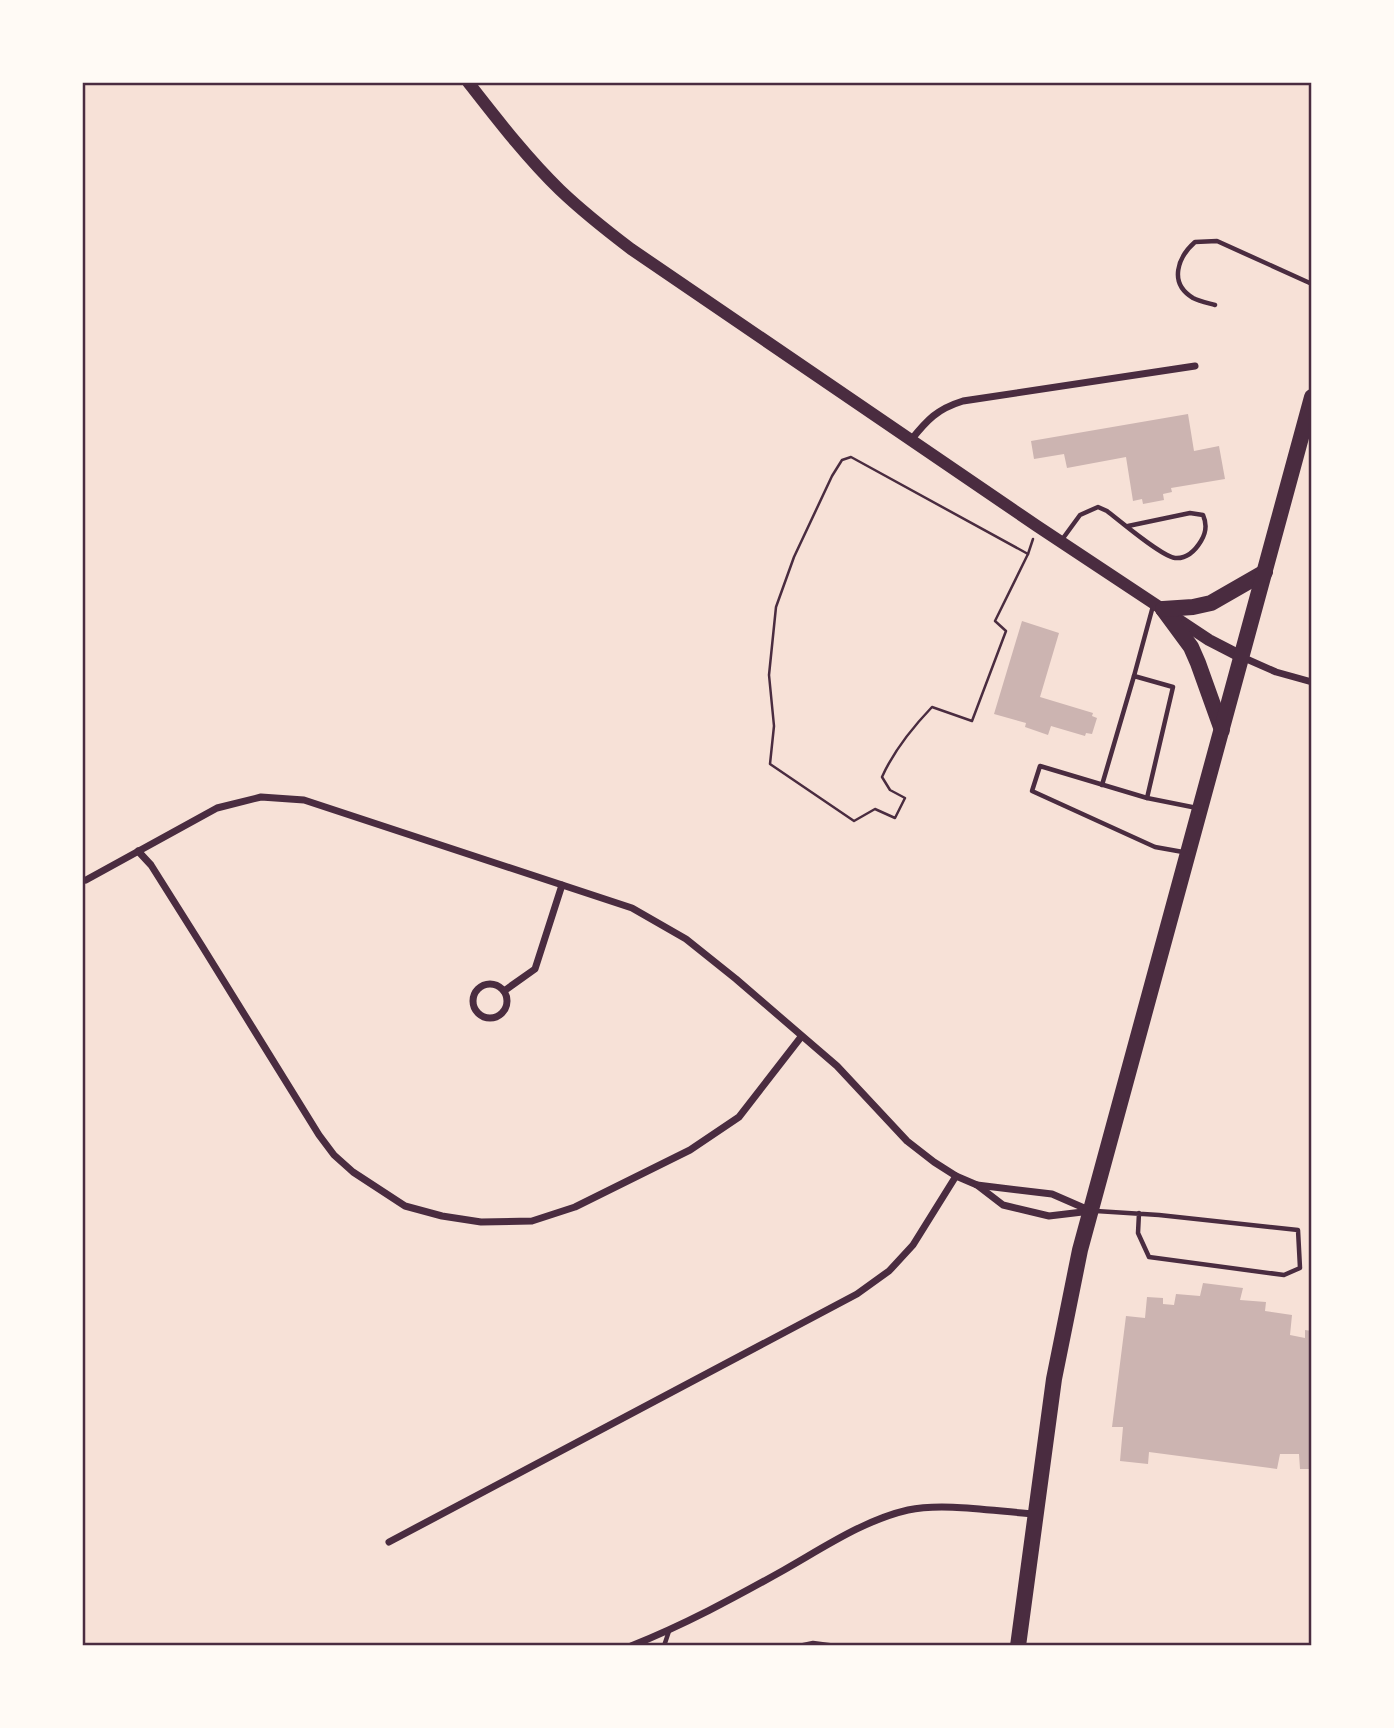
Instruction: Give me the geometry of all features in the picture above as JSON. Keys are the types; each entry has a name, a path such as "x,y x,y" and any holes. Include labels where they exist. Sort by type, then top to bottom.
{"main road":[{"path":"1018,1646 1062,1332 1091,1211 1312,397"},
{"path":"1159,606 1193,607 1211,603 1265,572"},
{"path":"1159,606 1191,648 1222,730"}],"street":[{"path":"468,82 534,163 584,213 691,292 1209,640 1276,672 1312,682"},
{"path":"910,441 928,419 945,406 962,401 1195,366"},
{"path":"86,880 217,808 261,797 304,800 632,908 686,939 858,1087 907,1141 956,1176 977,1185 1003,1205 1048,1216 1091,1211"},
{"path":"138,851 151,865 334,1155 353,1172 405,1206 442,1216 481,1222 532,1221 575,1207 690,1150 739,1117 801,1037"},
{"path":"505,991 535,969 562,886"},
{"path":"484,984 495,984 505,991 506,1007 499,1016 488,1018 474,1008 475,991 484,984"},
{"path":"389,1542 857,1294 889,1271 913,1245 956,1176"},
{"path":"977,1185 1052,1194 1091,1211"},
{"path":"631,1646 669,1631 885,1517 909,1510 935,1507 1037,1514"}],"lane":[{"path":"1215,304 1193,298 1182,288 1177,276 1178,262 1195,242 1217,241 1312,284"},
{"path":"1061,542 1080,515 1098,508 1107,511 1167,555 1174,558 1189,555 1194,550 1202,540 1206,524 1203,515 1190,513 1128,526"},
{"path":"1102,785 1134,676 1159,606"},
{"path":"1134,676 1173,687 1147,798"},
{"path":"1189,853 1156,847 1032,791 1040,766 1147,798 1201,809"},
{"path":"1091,1211 1139,1213 1298,1230 1300,1268 1284,1275 1149,1257 1138,1233 1139,1213"},
{"path":"664,1646 669,1631"},
{"path":"799,1646 813,1643 836,1646"}],"path":[{"path":"851,457 1028,554 995,621 1006,631 979,707 972,721 932,707 909,733 890,759 882,777 890,790 905,798 895,818 875,809 854,821 770,764 774,726 769,675 776,607 794,557 842,460 851,457"}],"building":[{"path":"1188,414 1194,451 1219,446 1225,479 1171,488 1172,492 1163,494 1164,500 1143,504 1142,499 1133,501 1126,457 1067,468 1064,454 1034,459 1031,441"},
{"path":"1022,621 1059,633 1040,697 1093,713 1092,716 1097,718 1092,734 1086,733 1085,736 1051,726 1048,735 1025,727 1026,723 994,714"},
{"path":"1203,1283 1243,1288 1240,1300 1266,1302 1265,1311 1292,1315 1290,1335 1305,1338 1305,1330 1312,1331 1312,1469 1300,1469 1299,1454 1280,1454 1277,1469 1149,1452 1148,1464 1120,1461 1123,1427 1112,1427 1126,1316 1145,1318 1147,1297 1163,1298 1163,1304 1174,1305 1176,1294 1200,1296"}]}
